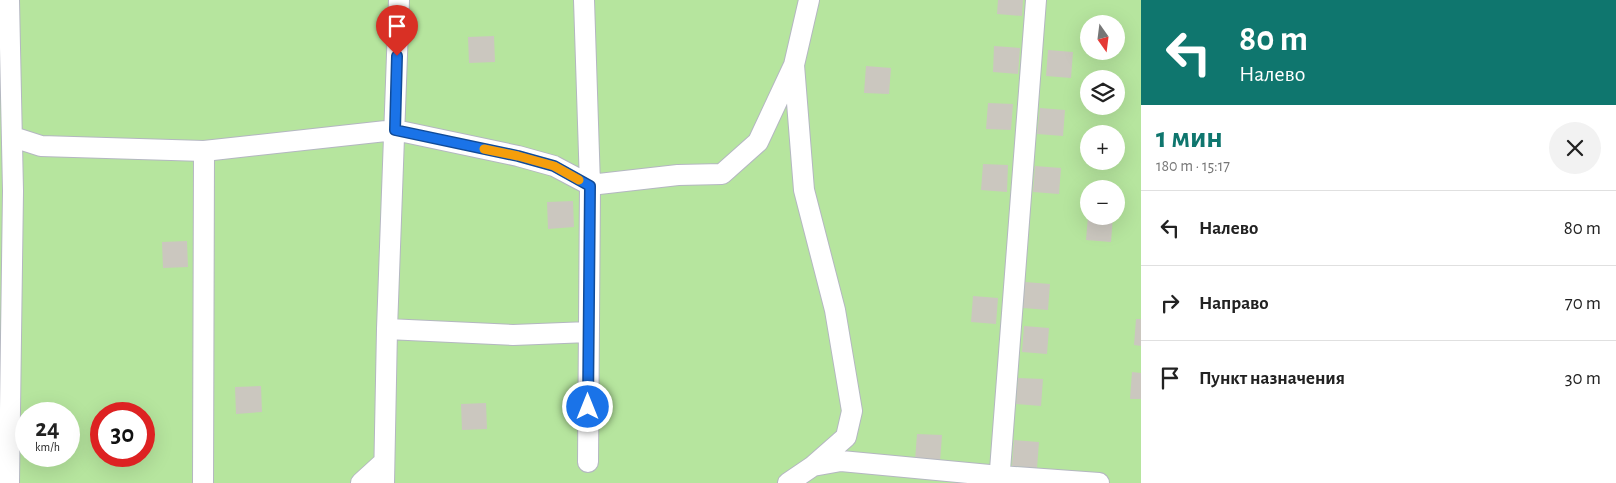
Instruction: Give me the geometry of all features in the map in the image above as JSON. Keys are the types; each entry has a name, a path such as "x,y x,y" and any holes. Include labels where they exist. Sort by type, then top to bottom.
{"street":[{"path":"9,0 13,137 9,483"},
{"path":"384,483 399,0"},
{"path":"584,0 590,186 588,462"},
{"path":"13,137 40,146 204,151 395,130 518,156 554,166 590,186 678,175 722,174 758,142 794,65 809,0"},
{"path":"999,479 1036,0"},
{"path":"788,483 813,466 846,437 852,411 835,310 804,190 794,65"},
{"path":"204,151 204,483"},
{"path":"388,329 513,335 589,332"},
{"path":"813,466 841,461 999,479 1099,483"},
{"path":"361,483 384,462"}],"green space":[{"path":"0,0 1141,0 1141,483 0,483"}],"building":[{"path":"998,0 1023,0 1022,16 997,14"},
{"path":"494,36 495,62 469,63 468,37"},
{"path":"994,46 1020,48 1018,74 993,72"},
{"path":"1048,50 1073,52 1071,78 1046,76"},
{"path":"866,66 891,68 889,94 864,93"},
{"path":"988,103 1013,104 1011,130 986,129"},
{"path":"1040,108 1065,110 1063,136 1037,134"},
{"path":"983,164 1008,165 1007,192 981,190"},
{"path":"1035,166 1061,168 1059,194 1033,192"},
{"path":"573,201 574,227 548,229 547,202"},
{"path":"1087,225 1112,225 1111,242 1086,240"},
{"path":"187,241 188,267 163,268 162,242"},
{"path":"1025,282 1050,284 1048,310 1023,308"},
{"path":"973,296 998,298 996,324 971,322"},
{"path":"1136,319 1141,319 1141,346 1134,345"},
{"path":"1024,326 1049,328 1047,354 1022,352"},
{"path":"1132,372 1141,373 1141,399 1130,399"},
{"path":"1018,378 1043,379 1041,406 1016,404"},
{"path":"261,386 262,412 236,414 235,387"},
{"path":"486,403 487,429 462,430 461,404"},
{"path":"917,434 942,435 940,462 915,460"},
{"path":"1014,440 1039,442 1037,468 1012,466"}],"slow traffic":[{"path":"484,149 554,166 579,180"}],"route":[{"path":"397,56 395,130 518,156 554,166 590,186 588,407"}]}
